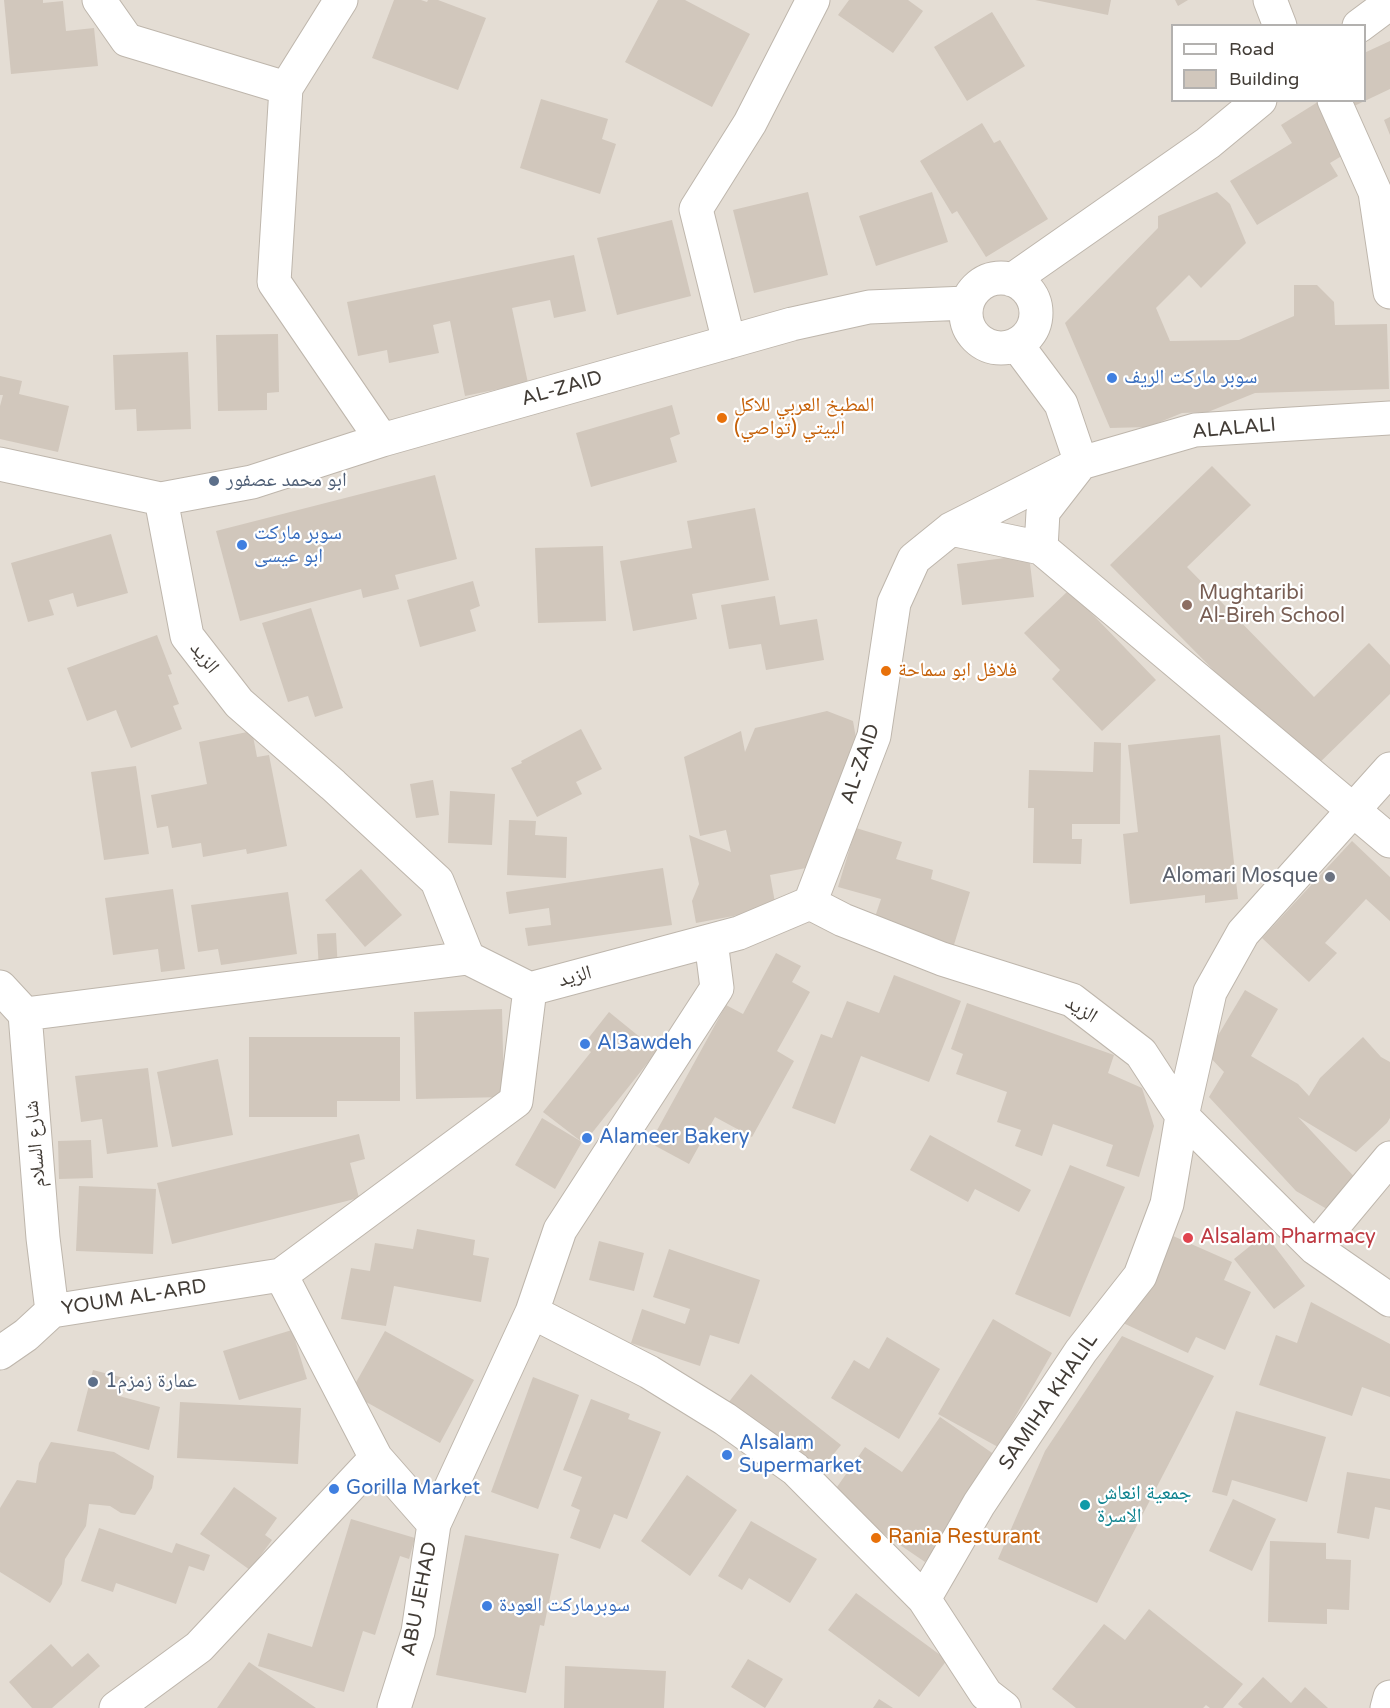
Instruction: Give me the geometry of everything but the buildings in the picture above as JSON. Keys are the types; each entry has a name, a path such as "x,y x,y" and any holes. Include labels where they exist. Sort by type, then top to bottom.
{"street":[{"path":"99,0 128,40 286,88"},
{"path":"341,0 286,88 274,282 382,440"},
{"path":"729,342 696,209 750,123 813,0"},
{"path":"1270,0 1279,24"},
{"path":"1362,24 1390,3"},
{"path":"1012,280 1208,143 1258,102"},
{"path":"1335,102 1375,192 1390,292"},
{"path":"1001,278 1012,280 1022,285 1030,293 1035,304 1036,316 1032,327 1017,345 1005,348 982,343 973,335 968,325 965,314 967,303 980,285 1001,278"},
{"name":"AL-ZAID","path":"161,499 252,482 382,440 792,324 869,307 967,303"},
{"path":"1017,345 1061,404 1081,463 1043,512 1041,548"},
{"name":"ALALALI","path":"1081,463 1195,430 1390,418"},
{"name":"AL-ZAID","path":"810,903 874,736 894,603 914,559 951,530 1081,463"},
{"path":"0,464 161,499"},
{"name":"الزيد","path":"161,499 187,636 239,703 333,785 437,881 468,958"},
{"path":"951,530 1041,548 1390,841"},
{"path":"1182,1116 1210,992 1243,933 1390,769"},
{"name":"الزيد","path":"530,989 739,933 810,903 843,920 942,959 1072,1000 1141,1053 1182,1116 1315,1248 1390,1299"},
{"name":"ABU JEHAD","path":"394,1708 418,1632 434,1524 532,1312 560,1230 717,988 711,941"},
{"path":"0,987 25,1014 468,958 530,989 516,1101 281,1275 376,1458 434,1524"},
{"name":"شارع السلام","path":"25,1014 43,1238 52,1311"},
{"name":"SAMIHA KHALIL","path":"924,1599 980,1504 1081,1350 1140,1276 1167,1204 1182,1116"},
{"path":"1315,1248 1390,1158"},
{"name":"YOUM AL-ARD","path":"0,1353 26,1335 52,1311 281,1275"},
{"path":"532,1312 648,1372 725,1419 795,1469 924,1599 990,1703"},
{"path":"116,1708 199,1647 376,1458"},
{"path":"1387,1708 1390,1697"}],"shaded area":[{"path":"0,0 1390,0 1390,1708 0,1708"}],"place":[{"name":"سوبر ماركت الريف","path":"1112,378"},
{"name":"المطبخ العربي للاكل البيتي (تواصي)","path":"722,418"},
{"name":"ابو محمد عصفور","path":"214,481"},
{"name":"سوبر ماركت ابو عيسی","path":"242,545"},
{"name":"Mughtaribi Al-Bireh School","path":"1187,605"},
{"name":"فلافل ابو سماحة","path":"886,671"},
{"name":"Alomari Mosque","path":"1330,877"},
{"name":"Al3awdeh","path":"585,1044"},
{"name":"Alameer Bakery","path":"587,1138"},
{"name":"Alsalam Pharmacy","path":"1188,1238"},
{"name":"عمارة زمزم1","path":"93,1382"},
{"name":"Alsalam Supermarket","path":"727,1455"},
{"name":"Gorilla Market","path":"334,1489"},
{"name":"جمعية انعاش الاسرة","path":"1085,1505"},
{"name":"Rania Resturant","path":"876,1538"},
{"name":"سوبرماركت العودة","path":"487,1606"}]}
